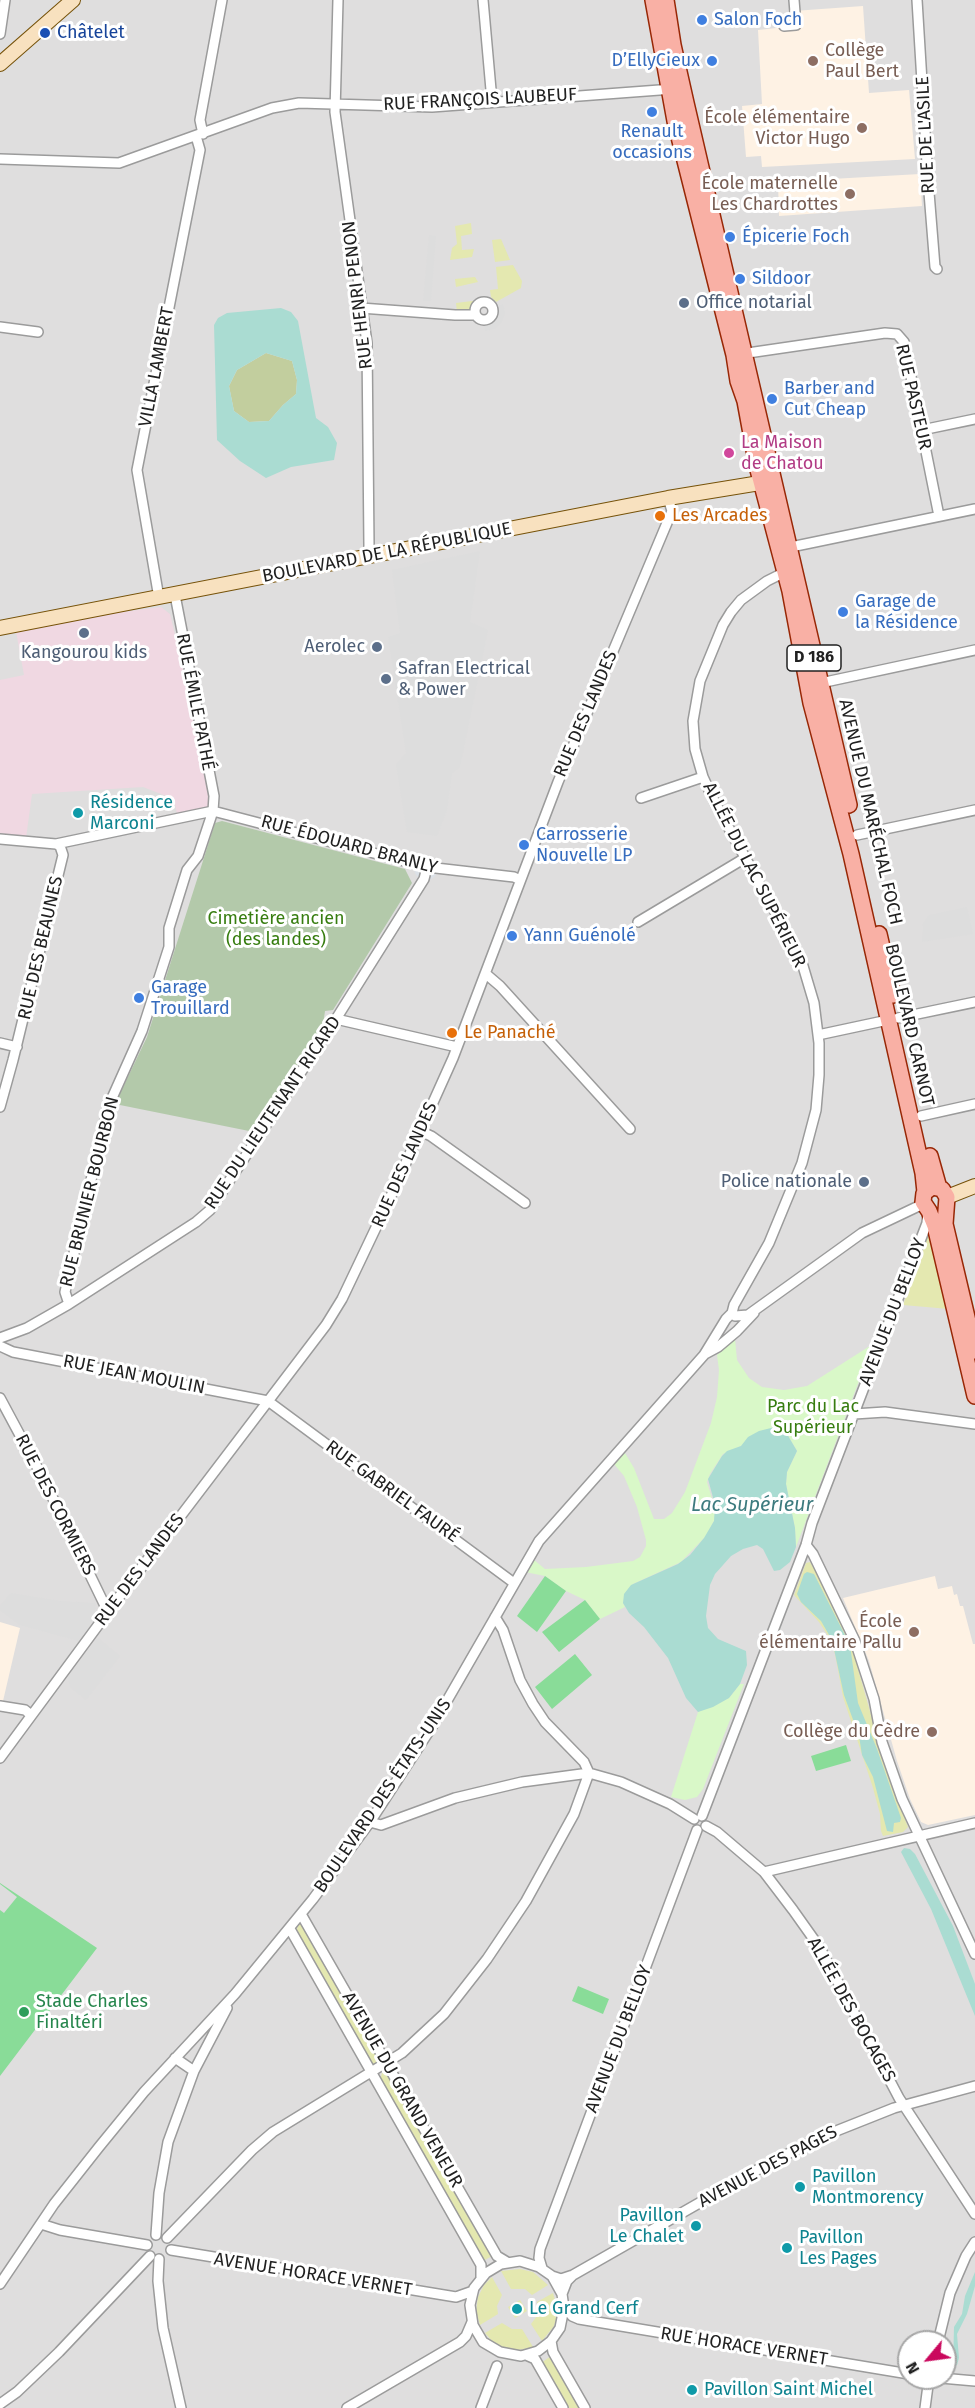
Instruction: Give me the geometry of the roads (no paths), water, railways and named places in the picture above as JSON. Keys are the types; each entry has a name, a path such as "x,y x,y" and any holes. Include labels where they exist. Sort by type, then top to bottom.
{"main road":[{"name":"D 186","path":"653,0 740,354 768,489 780,510 784,549"},
{"name":"D 186","path":"666,0 673,45 675,88"},
{"name":"BOULEVARD CARNOT","path":"768,482 790,570 813,684 852,836 893,1019 917,1143 934,1201 945,1224 975,1352"},
{"name":"D 186","path":"893,1019 921,1116"},
{"name":"BOULEVARD CARNOT","path":"921,1116 927,1141 935,1226 975,1396"}],"street":[{"path":"0,34 5,0"},
{"path":"0,64 74,0"},
{"name":"VILLA LAMBERT","path":"159,598 137,470 200,150 200,120 222,0"},
{"name":"RUE HENRI PENON","path":"338,0 335,105 368,344 369,547 371,557"},
{"path":"483,0 492,101"},
{"path":"784,26 796,25 794,0"},
{"name":"RUE DE L'ASILE","path":"917,0 934,267 937,268"},
{"name":"RUE FRANÇOIS LAUBEUF","path":"0,159 119,163 283,105 326,103 432,107 675,88"},
{"path":"362,308 476,315"},
{"path":"0,327 38,332"},
{"name":"RUE PASTEUR","path":"740,354 885,333 897,334 904,342 939,516"},
{"path":"922,430 975,419"},
{"name":"BOULEVARD DE LA RÉPUBLIQUE","path":"0,628 668,498 768,482"},
{"name":"RUE DES LANDES","path":"0,1758 326,1325 342,1299 457,1047 558,782 672,511 668,498"},
{"path":"784,549 975,509"},
{"name":"ALLÉE DU LAC SUPÉRIEUR","path":"734,1314 734,1305 769,1243 802,1163 819,1089 818,1035 814,1003 803,966 703,777 695,749 694,708 700,681 730,612 766,580 790,570"},
{"name":"RUE ÉMILE PATHÉ","path":"175,595 214,796 213,810"},
{"path":"813,684 975,650"},
{"path":"641,798 703,777"},
{"path":"0,839 56,844 213,810"},
{"name":"RUE ÉDOUARD BRANLY","path":"213,810 427,867 514,877 520,880"},
{"name":"RUE BRUNIER BOURBON","path":"69,1304 64,1292 108,1107 142,1031 169,946 169,928 187,870 198,856 213,810"},
{"path":"852,836 975,810"},
{"name":"RUE DES BEAUNES","path":"0,1107 63,855 60,846 56,844"},
{"path":"638,922 746,858"},
{"name":"RUE DU LIEUTENANT RICARD","path":"0,1338 27,1328 69,1304 196,1222 210,1210 336,1019 424,879 427,867"},
{"path":"486,974 500,986 630,1129"},
{"path":"818,1035 975,1002"},
{"path":"336,1019 457,1047"},
{"path":"0,1043 16,1047"},
{"path":"921,1116 975,1104"},
{"path":"420,1131 431,1136 525,1203"},
{"name":"BOULEVARD DES ÉTATS-UNIS","path":"0,2284 41,2224 99,2147 290,1929 369,1822 433,1725 539,1541 704,1355 726,1319 734,1314 748,1315 758,1309 797,1278 862,1233 934,1201 975,1186"},
{"name":"AVENUE DU BELLOY","path":"698,1817 806,1545 934,1201"},
{"name":"BOULEVARD DES ÉTATS-UNIS","path":"704,1355 737,1331 758,1309"},
{"path":"734,1314 740,1326 737,1331"},
{"name":"RUE JEAN MOULIN","path":"0,1346 13,1352 268,1401"},
{"name":"RUE DES CORMIERS","path":"0,1398 44,1480 108,1612"},
{"name":"RUE GABRIEL FAURÉ","path":"268,1401 514,1583"},
{"path":"854,1414 885,1412 975,1424"},
{"path":"806,1545 813,1554 855,1641 874,1699 882,1742 891,1772 917,1836 975,1954"},
{"path":"167,2238 252,2150 273,2132 387,2064 414,2044 444,2014 503,1937 562,1838 574,1814 589,1773 584,1762 545,1722 533,1704 520,1680 503,1630 495,1617"},
{"path":"0,1706 24,1710 31,1715"},
{"path":"369,1822 378,1825 390,1822 455,1798 522,1782 589,1773 643,1792 706,1820 702,1828"},
{"path":"764,1872 975,1823"},
{"name":"AVENUE DU BELLOY","path":"540,2249 702,1828"},
{"name":"ALLÉE DES BOCAGES","path":"702,1828 717,1832 764,1872 820,1948 868,2042 904,2105 975,2214"},
{"name":"AVENUE DU GRAND VENEUR","path":"301,1914 497,2256 507,2262"},
{"name":"AVENUE DU GRAND VENEUR","path":"290,1929 481,2265 481,2277"},
{"path":"156,2235 159,2193 168,2142 194,2071 235,1994"},
{"path":"175,2058 194,2071"},
{"name":"AVENUE DES PAGES","path":"573,2276 784,2155 851,2124 904,2105 975,2086"},
{"path":"41,2224 60,2230 147,2245"},
{"path":"0,2404 17,2392 154,2258 166,2257 171,2250 171,2244 167,2238 156,2235 147,2245"},
{"path":"941,2330 950,2293 966,2256 975,2242"},
{"path":"147,2245 154,2258 163,2328 181,2408"},
{"path":"525,2262 535,2256 540,2249"},
{"path":"540,2249 539,2258 543,2268"},
{"name":"AVENUE HORACE VERNET","path":"171,2250 456,2297"},
{"path":"496,2366 472,2322 470,2312 473,2291 481,2277 493,2267 507,2262 525,2262 543,2268 552,2276 562,2294 564,2306 560,2328"},
{"path":"552,2276 561,2279 573,2276"},
{"path":"562,2294 567,2281 573,2276"},
{"path":"470,2312 456,2297 473,2291"},
{"path":"564,2306 572,2316 579,2319"},
{"path":"460,2342 486,2344 500,2352 515,2356 526,2355 538,2351 551,2341 560,2328 572,2320 579,2319"},
{"name":"RUE HORACE VERNET","path":"579,2319 897,2372"},
{"path":"347,2408 460,2342 466,2336 472,2322"},
{"path":"551,2341 553,2352 585,2408"},
{"path":"526,2355 535,2360 563,2408"},
{"path":"480,2408 496,2366 515,2356"},
{"path":"957,2379 975,2381"},
{"path":"925,2408 927,2390"}],"water":[{"path":"281,308 291,312 298,321 316,418 328,427 337,443 334,460 291,467 266,478 240,461 217,440 214,325 218,318 227,313","holes":["266,353 292,361 297,380 296,394 269,421 249,422 234,411 229,386 237,370"]},
{"name":"Lac Supérieur","path":"775,1427 787,1434 797,1451 787,1472 786,1484 795,1528 796,1547 790,1562 780,1570 774,1571 763,1549 757,1545 731,1556 715,1574 710,1585 706,1616 708,1628 718,1639 746,1651 747,1665 740,1684 729,1698 698,1712 686,1698 668,1658 644,1627 629,1613 623,1603 624,1594 631,1585 678,1564 690,1555 714,1521 715,1505 708,1479 722,1456 727,1451 741,1446 748,1437 759,1431"},
{"path":"807,1572 814,1574 850,1645 858,1703 901,1818 900,1822 894,1823 893,1832 887,1831 873,1777 862,1755 859,1736 844,1695 832,1640 821,1621 801,1602 797,1594 804,1574"},
{"path":"904,1848 910,1849 915,1854 953,1926 975,1984 975,2016 931,1909 901,1852"},
{"path":"975,2272 975,2286 967,2314 957,2334 954,2327 962,2314 965,2296"},
{"path":"957,2334 959,2358 957,2365"}],"place":[{"name":"Salon Foch","path":"702,20"},
{"name":"Châtelet","path":"45,33"},
{"name":"D’EllyCieux","path":"712,61"},
{"name":"Collège Paul Bert","path":"813,61"},
{"name":"Renault occasions","path":"652,112"},
{"name":"École élémentaire Victor Hugo","path":"862,128"},
{"name":"École maternelle Les Chardrottes","path":"850,194"},
{"name":"Épicerie Foch","path":"730,237"},
{"name":"Sildoor","path":"740,279"},
{"name":"Office notarial","path":"684,303"},
{"name":"Barber and Cut Cheap","path":"772,399"},
{"name":"La Maison de Chatou","path":"729,453"},
{"name":"Les Arcades","path":"660,516"},
{"name":"Garage de la Résidence","path":"843,612"},
{"name":"Kangourou kids","path":"84,633"},
{"name":"Aerolec","path":"377,647"},
{"name":"Safran Electrical & Power","path":"386,679"},
{"name":"Résidence Marconi","path":"78,813"},
{"name":"Carrosserie Nouvelle LP","path":"524,845"},
{"name":"Yann Guénolé","path":"512,936"},
{"name":"Garage Trouillard","path":"139,998"},
{"name":"Le Panaché","path":"452,1033"},
{"name":"Police nationale","path":"864,1182"},
{"name":"École élémentaire Pallu","path":"914,1632"},
{"name":"Collège du Cèdre","path":"932,1732"},
{"name":"Stade Charles Finaltéri","path":"24,2012"},
{"name":"Pavillon Montmorency","path":"800,2187"},
{"name":"Pavillon Le Chalet","path":"696,2226"},
{"name":"Pavillon Les Pages","path":"787,2248"},
{"name":"Le Grand Cerf","path":"517,2309"},
{"name":"Pavillon Saint Michel","path":"692,2390"}],"park label":[{"name":"Cimetière ancien (des landes)","path":"276,929"},
{"name":"Parc du Lac Supérieur","path":"813,1417"}]}
